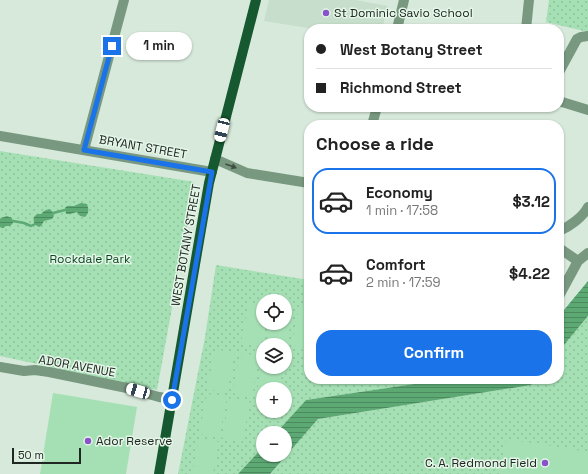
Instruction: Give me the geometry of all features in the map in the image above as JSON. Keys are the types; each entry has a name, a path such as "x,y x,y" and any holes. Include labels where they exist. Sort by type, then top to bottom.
{"main road":[{"name":"WEST BOTANY STREET","path":"159,474 212,172 256,0"}],"street":[{"path":"84,150 124,0"},
{"path":"398,24 404,0"},
{"path":"527,24 529,0"},
{"path":"564,63 577,39 588,36"},
{"path":"564,103 588,110"},
{"name":"BRYANT STREET","path":"0,136 212,172"},
{"path":"215,159 247,172 304,182"},
{"path":"564,229 567,228 586,212 588,208"},
{"path":"564,251 578,261"},
{"path":"564,287 578,261 588,253"},
{"name":"ADOR AVENUE","path":"0,367 24,371 35,370 49,372 127,388 172,400"}],"shaded area":[{"name":"St Dominic Savio School","path":"269,0 355,0 388,6 383,24 304,24 304,27 264,21"},
{"path":"81,203 87,204 88,206 88,213 85,217 80,216 77,212 66,214 65,208 67,206 74,206"},
{"path":"49,209 52,211 54,216 52,219 44,221 39,227 36,225 34,222 34,217 37,214 41,214"},
{"path":"7,216 12,218 13,223 10,226 3,228 0,227 0,219"},
{"path":"588,281 588,316 564,345 564,310"},
{"path":"414,384 532,384 318,419 292,449 292,426 282,426 290,418 292,418 292,415 306,400"},
{"path":"256,455 256,462 280,462 270,474 238,474"}],"green space":[{"path":"549,0 588,0 588,32 564,26 564,24 546,22"},
{"name":"Rockdale Park","path":"0,151 195,182 157,390 0,356"},
{"path":"216,265 304,279 304,384 414,384 306,400 292,415 292,382 256,382 256,418 290,418 282,426 256,426 256,455 238,474 178,474 205,337"},
{"path":"249,302 256,304 256,330 264,330 262,338 256,338 256,346 241,343"},
{"path":"299,307 304,308 304,350 292,347"},
{"path":"588,316 588,474 270,474 280,462 292,462 292,449 318,419 532,384 564,384 564,345"},
{"path":"269,330 289,330 288,338 267,338"},
{"path":"215,349 235,353 227,393 207,389"},
{"path":"240,353 256,356 256,374 252,397 232,393"},
{"path":"260,374 281,374 279,382 259,382"},
{"name":"Ador Reserve","path":"53,393 137,407 126,474 40,474"},
{"path":"207,394 227,397 219,438 199,434"},
{"path":"230,398 250,402 242,442 222,438"},
{"path":"199,438 219,442 213,474 192,474"},
{"name":"C. A. Redmond Field","path":"506,439 588,452 588,474 500,474"}],"waterway":[{"path":"53,213 65,210"},
{"path":"13,221 31,226 35,224"}],"place":[{"name":"St Dominic Savio School","path":"326,13"},
{"name":"Ador Reserve","path":"88,441"},
{"name":"C. A. Redmond Field","path":"545,463"}],"route":[{"path":"112,46 84,150 212,172 172,400"}]}
